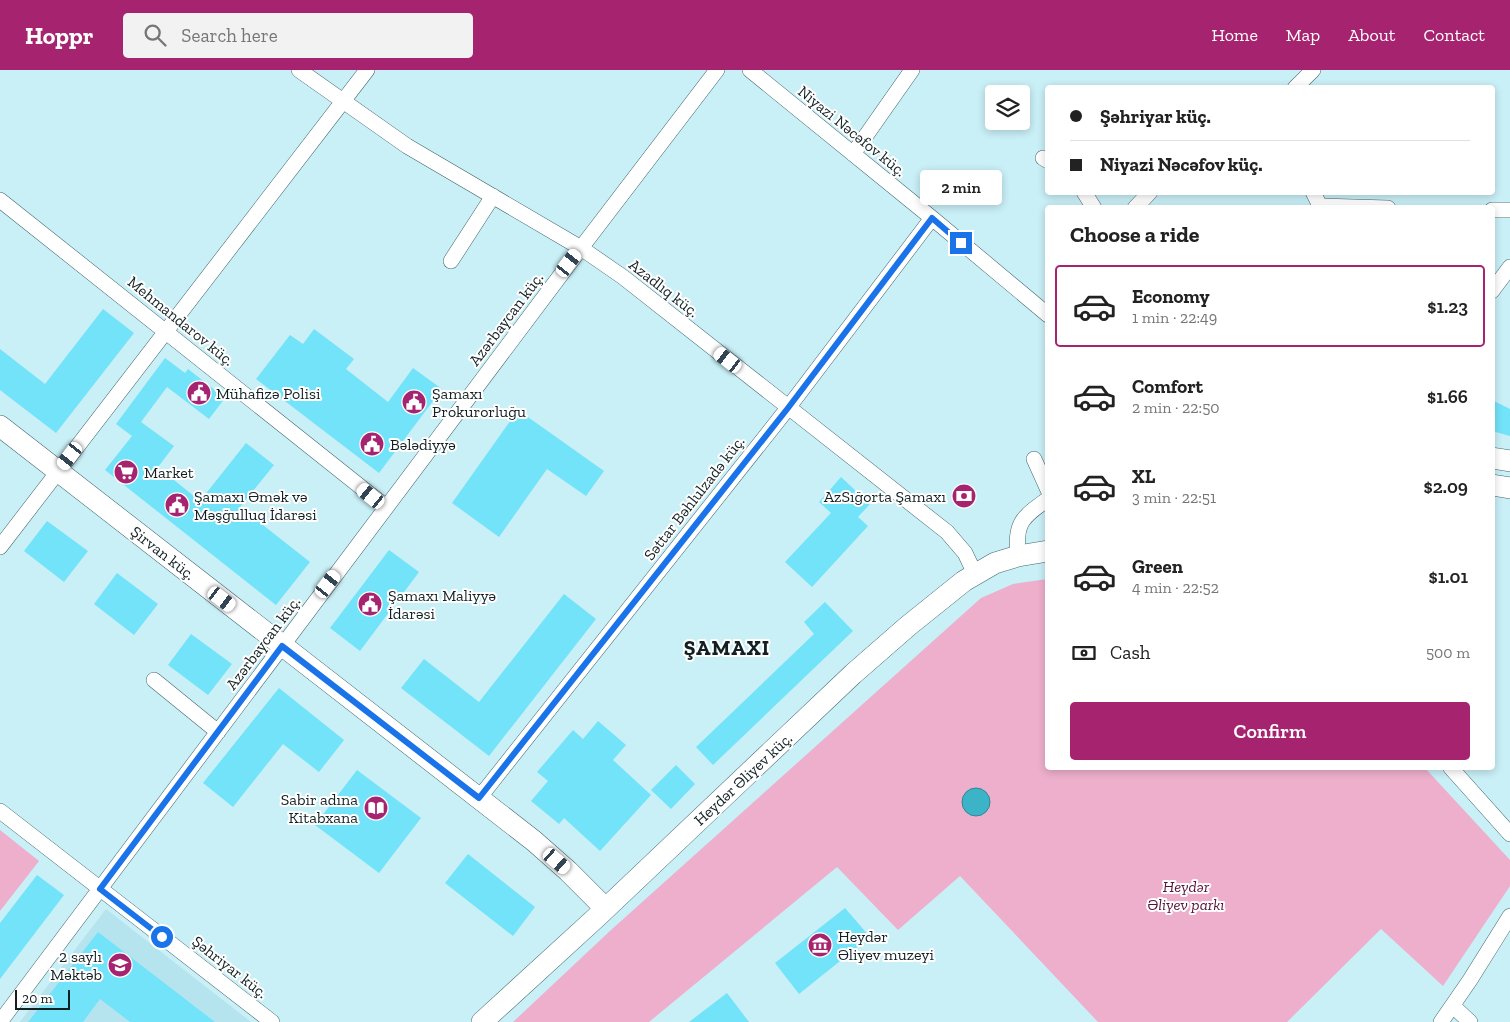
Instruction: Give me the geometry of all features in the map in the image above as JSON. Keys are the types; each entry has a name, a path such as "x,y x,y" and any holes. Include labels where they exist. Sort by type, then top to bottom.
{"street":[{"name":"Azadlıq küç.","path":"299,70 407,146 581,248 623,277 947,532 959,544 975,574"},
{"path":"0,547 367,70"},
{"name":"Azərbaycan küç.","path":"0,1022 581,248 717,70"},
{"name":"Niyazi Nəcəfov küç.","path":"750,70 932,218 1045,313"},
{"path":"853,154 912,70"},
{"path":"1298,85 1313,70"},
{"path":"1138,205 1147,195"},
{"path":"451,261 493,196"},
{"name":"Mehmandarov küç.","path":"0,200 386,507"},
{"path":"1495,210 1510,210"},
{"name":"Səttar Bəhlulzadə küç.","path":"479,798 788,408 932,218"},
{"path":"1495,286 1510,266"},
{"name":"Şirvan küç.","path":"0,426 479,798 568,871 605,908"},
{"path":"1495,458 1510,461"},
{"path":"1034,460 1045,484"},
{"path":"1495,486 1510,488"},
{"path":"1018,556 1017,531 1031,511 1045,502"},
{"name":"Heydər Əliyev küç.","path":"482,1022 860,668 930,608 975,574 995,563 1018,556 1045,552"},
{"path":"154,680 218,732"},
{"path":"1453,770 1510,834"},
{"name":"Şəhriyar küç.","path":"0,811 272,1022"},
{"path":"1441,1022 1510,916"},
{"path":"1453,1006 1470,1022"}],"shaded area":[{"name":"2 saylı Məktəb","path":"106,909 251,1022 20,1022"}],"green space":[{"name":"Heydər Əliyev parkı","path":"1045,579 1045,770 1427,770 1510,860 1510,886 1443,986 1381,929 1287,1022 1098,1022 960,876 898,930 837,867 649,1022 513,1022 611,930 981,598 1013,584"},
{"path":"0,830 39,861 0,911"}],"water":[{"path":"976,788 986,792 990,802 986,812 976,816 966,812 962,802 966,792"}],"building":[{"path":"103,309 134,333 56,433 0,390 0,349 45,384"},
{"path":"314,329 354,359 346,369 388,402 413,368 442,389 379,473 256,379 290,335 303,344"},
{"path":"165,358 185,373 188,369 225,398 209,419 167,387 141,422 174,446 158,467 200,501 246,443 274,465 240,507 310,562 276,605 105,470 132,436 116,424"},
{"path":"1495,402 1510,409 1510,436 1495,432"},
{"path":"518,410 604,471 586,496 547,469 499,537 452,503"},
{"path":"841,477 870,504 858,517 868,526 812,587 785,562 831,513 819,502"},
{"path":"47,521 88,551 64,582 24,551"},
{"path":"389,550 419,572 360,651 330,628"},
{"path":"117,573 158,604 134,635 94,604"},
{"path":"564,594 596,619 489,756 401,688 424,659 479,702"},
{"path":"825,602 853,631 713,765 696,747 814,634 804,622"},
{"path":"191,634 232,664 208,695 168,665"},
{"path":"279,688 344,740 319,772 283,744 233,807 203,783"},
{"path":"598,721 626,745 613,760 651,795 600,851 564,818 559,824 531,801 548,781 537,772 573,730 583,739"},
{"path":"676,765 695,784 671,809 651,790"},
{"path":"357,770 421,818 379,873 315,825"},
{"path":"468,854 535,907 513,936 445,883"},
{"path":"37,875 64,895 0,979 0,923"},
{"path":"845,908 870,937 799,994 775,963"},
{"name":"2 saylı Məktəb","path":"98,932 215,1022 130,1022 100,999 83,1022 28,1022"},
{"path":"727,993 749,1022 689,1022"}],"place":[{"name":"Mühafizə Polisi","path":"199,393"},
{"name":"Şamaxı Prokurorluğu","path":"414,402"},
{"name":"Bələdiyyə","path":"372,444"},
{"name":"Market","path":"126,472"},
{"name":"AzSığorta Şamaxı","path":"964,496"},
{"name":"Şamaxı Əmək və Məşğulluq İdarəsi","path":"177,505"},
{"name":"Şamaxı Maliyyə İdarəsi","path":"370,604"},
{"name":"Sabir adına Kitabxana","path":"376,808"},
{"name":"Heydər Əliyev muzeyi","path":"820,945"},
{"name":"2 saylı Məktəb","path":"120,965"}],"district":[{"name":"ŞAMAXI","path":"727,647"}],"route":[{"path":"162,937 100,889 282,646 479,798 788,408 932,218 961,243"}]}
